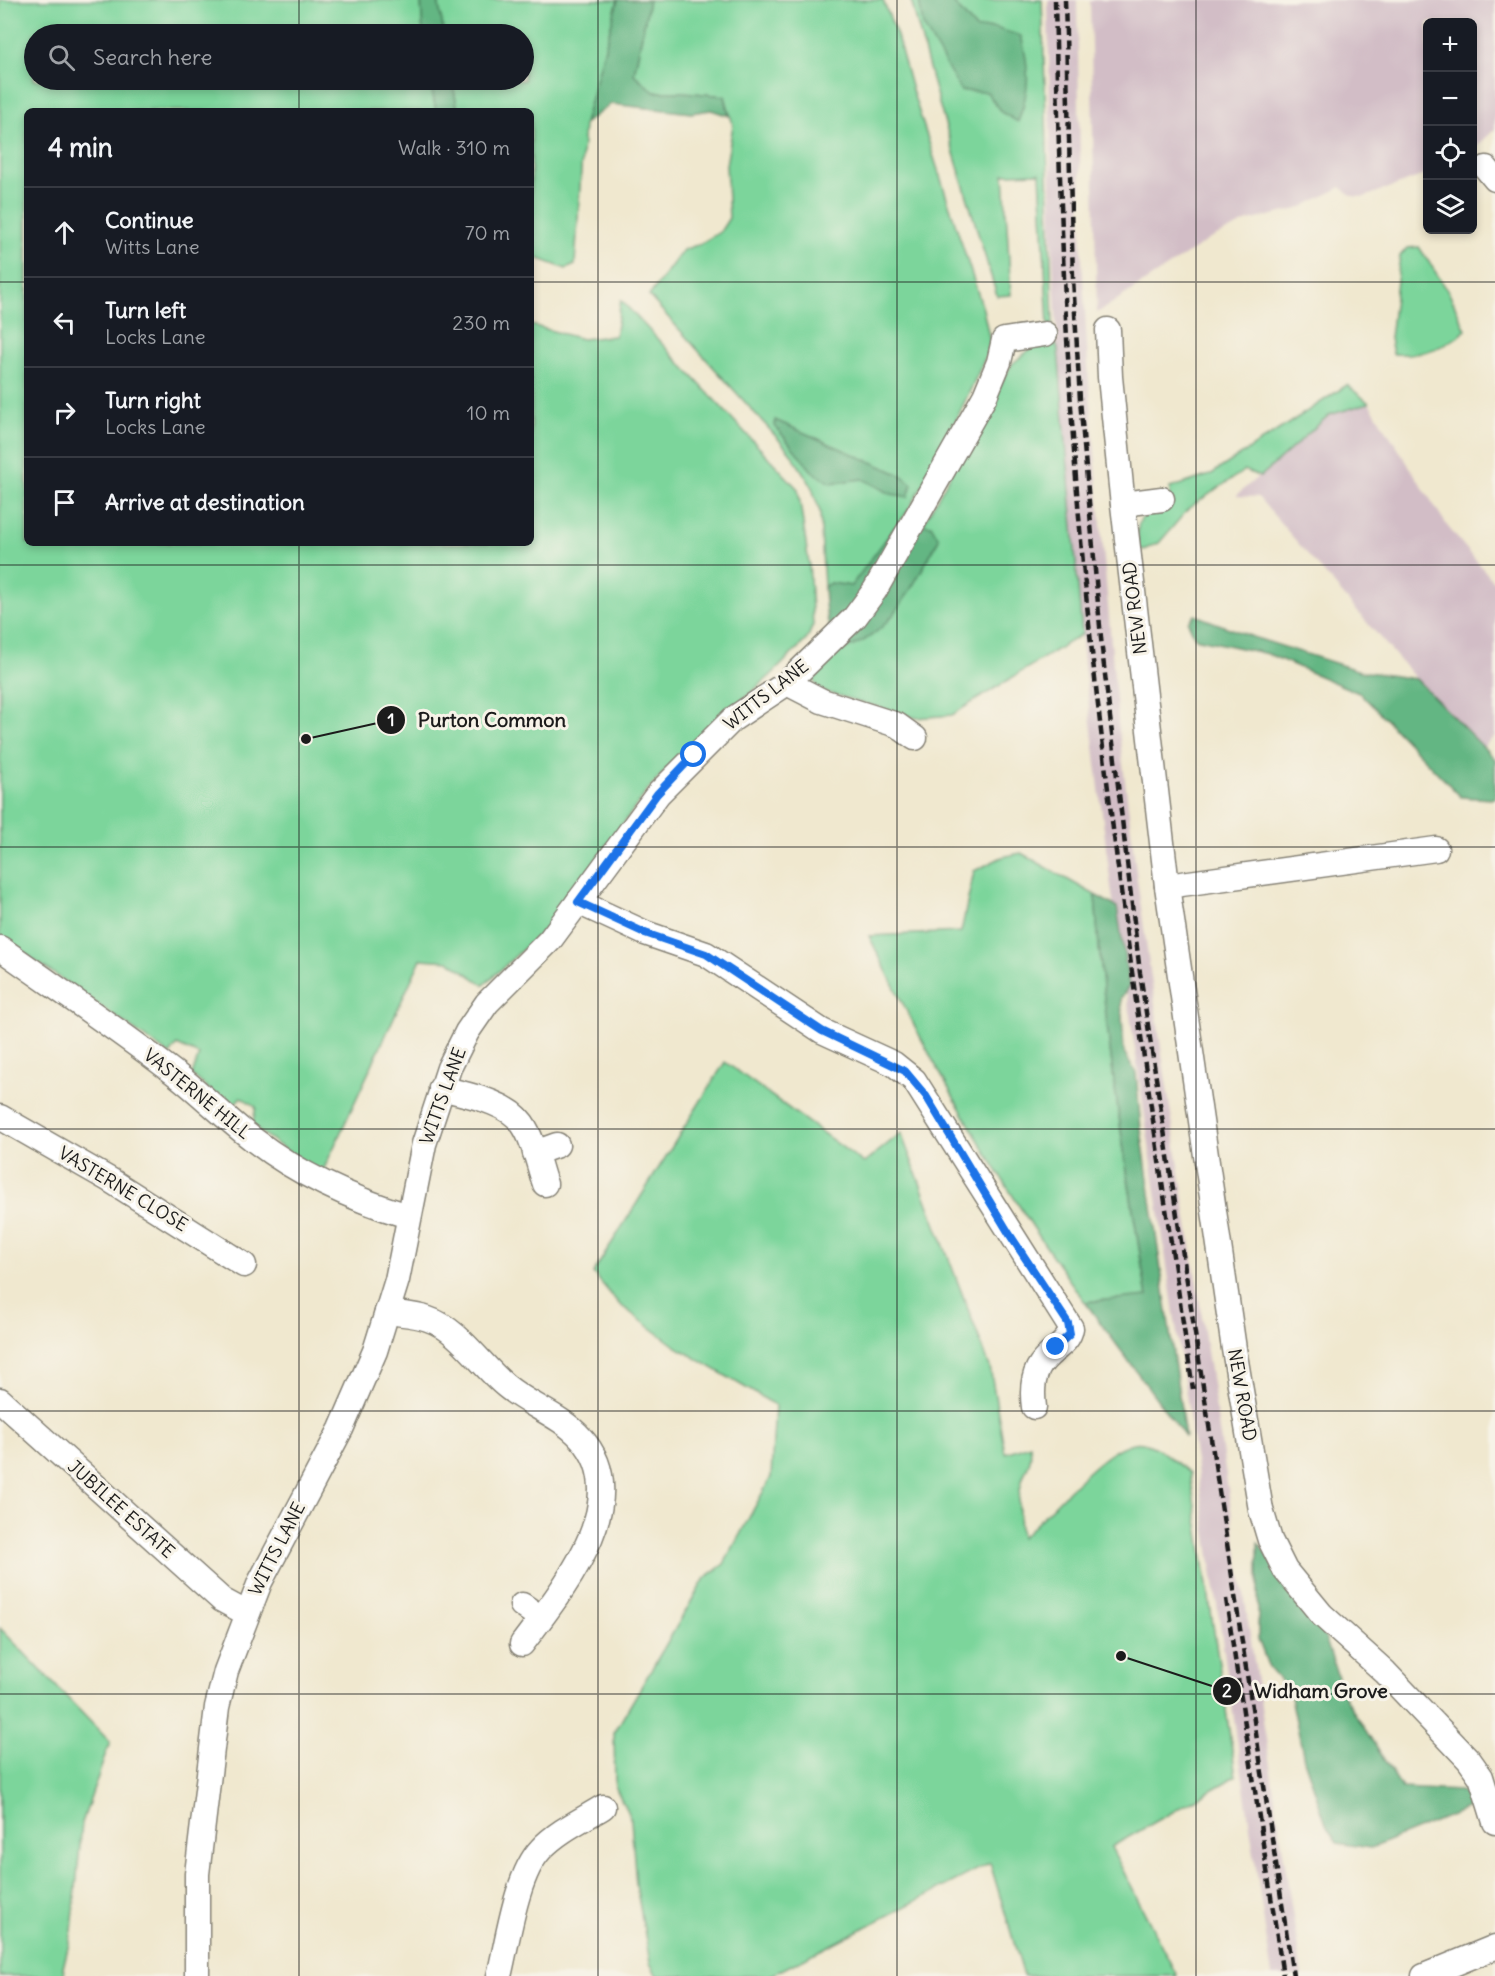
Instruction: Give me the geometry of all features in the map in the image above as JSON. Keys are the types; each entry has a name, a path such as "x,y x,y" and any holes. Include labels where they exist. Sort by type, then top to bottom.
{"street":[{"name":"NEW ROAD","path":"1108,330 1110,377 1123,504 1167,886 1234,1350 1261,1510 1270,1540 1285,1570 1322,1616 1385,1672 1476,1768 1485,1785 1495,1822"},
{"name":"WITTS LANE","path":"197,1976 197,1874 217,1707 226,1671 246,1613 286,1530 350,1411 368,1371 404,1252 408,1216 424,1144 441,1088 454,1057 477,1017 498,989 540,952 642,814 673,777 733,719 787,683 855,617 875,590 985,396 999,362 1004,340 1045,334"},
{"path":"1123,504 1162,499"},
{"path":"787,683 822,701 897,725 915,738"},
{"path":"1167,886 1436,849"},
{"path":"578,902 645,933 706,954 822,1031 894,1064 914,1080 1071,1328 1068,1338 1039,1366 1031,1388 1034,1407"},
{"name":"VASTERNE HILL","path":"0,948 177,1075 216,1105 252,1139 298,1170 366,1203 408,1216"},
{"path":"441,1088 514,1114 546,1149 545,1184"},
{"name":"VASTERNE CLOSE","path":"0,1117 110,1180 244,1265"},
{"path":"387,1312 428,1319 443,1327 509,1388 570,1427 584,1441 593,1457 601,1496 597,1522 588,1543 531,1612 522,1644"},
{"name":"JUBILEE ESTATE","path":"0,1400 222,1600 246,1613"},
{"path":"499,1976 520,1893 532,1862 553,1838 603,1807"},
{"path":"1424,1976 1495,1947"}],"shaded area":[{"path":"1048,0 1077,0 1082,259 1089,383 1118,723 1163,1061 1302,1976 1272,1976 1111,887 1084,665 1058,349 1052,237"},
{"path":"1090,0 1495,0 1495,129 1477,146 1477,18 1423,18 1423,175 1364,197 1352,196 1341,187 1298,209 1248,221 1210,239 1097,313"},
{"path":"1369,403 1448,527 1495,583 1495,736 1483,747 1416,679 1258,497 1236,496 1329,415"}],"green space":[{"path":"0,0 421,0 422,24 24,24 24,90 432,90 435,108 24,108 24,546 534,546 534,326 582,339 615,336 621,300 798,489 809,564 813,625 807,639 770,676 679,755 648,790 547,927 484,985 449,961 421,959 321,1175 252,1126 256,1107 241,1097 231,1108 192,1075 199,1055 177,1045 170,1055 0,936"},
{"path":"421,0 438,0 442,24 422,24"},
{"path":"438,0 618,0 584,124 575,265 566,269 534,257 534,108 457,108 454,90 534,90 534,24 442,24"},
{"path":"618,0 649,0 634,74 654,92 725,96 729,116 711,110 691,113 611,104 584,124"},
{"path":"649,0 883,0 897,36 912,90 983,309 990,341 986,356 928,477 873,561 851,586 830,583 824,587 820,512 811,485 790,452 649,296 683,250 700,244 720,232 729,218 726,165 733,125 725,96 654,92 634,74"},
{"path":"911,0 919,0 923,25 987,92 1001,112 1018,121 1024,104 995,28 976,29 951,0 1042,0 1053,325 1048,326 1040,173 1004,174 1011,295 997,296 934,87"},
{"path":"919,0 951,0 976,29 995,28 1021,36 1026,59 1027,89 1018,122 1001,112 987,92 961,91 923,25"},
{"path":"432,90 454,90 457,108 435,108"},
{"path":"1419,247 1448,291 1466,330 1450,342 1433,350 1413,354 1393,354 1390,338 1400,256 1407,248"},
{"path":"1045,337 1055,341 1058,349 1082,634 952,715 916,718 818,690 812,675 923,524 1012,364"},
{"path":"1347,385 1369,403 1329,415 1260,477 1245,470 1189,508 1159,543 1144,550 1138,548 1139,522 1146,515 1160,515 1169,501 1170,488 1210,475"},
{"path":"775,420 901,475 912,484 908,497 891,494 863,479 830,483 812,471 775,426"},
{"path":"923,524 931,525 939,539 912,588 890,618 877,631 845,649 830,629 824,587 830,583 851,586 895,527 908,538"},
{"path":"1195,615 1253,637 1360,671 1416,679 1495,759 1495,797 1491,799 1461,797 1361,694 1268,654 1195,638 1188,622"},
{"path":"1021,853 1095,895 1123,1147 1147,1297 1085,1302 1054,1259 969,1124 917,1031 869,936 961,932 974,871 1002,857"},
{"path":"1095,895 1117,907 1129,986 1121,998 1124,1052 1136,1073 1141,1130 1185,1437 1085,1302 1147,1296 1110,1046"},
{"path":"725,1062 864,1163 901,1133 990,1367 1005,1453 1030,1445 1030,1461 1019,1495 1021,1538 1096,1464 1129,1444 1149,1445 1190,1473 1236,1776 1111,1847 1177,1976 1024,1976 990,1863 770,1976 657,1976 650,1963 636,1885 631,1820 615,1786 614,1733 705,1578 724,1564 771,1477 775,1405 675,1346 619,1304 593,1273"},
{"path":"1258,1543 1325,1637 1344,1696 1402,1788 1460,1791 1469,1795 1469,1808 1371,1848 1337,1843 1327,1827 1304,1759 1290,1692 1269,1668 1258,1639"},
{"path":"0,1628 110,1742 82,1823 72,1931 63,1968 65,1976 0,1976"}],"railway":[{"path":"1055,0 1066,326 1077,489 1092,652 1126,928 1193,1389"},
{"path":"1065,0 1073,278 1080,400 1102,649 1140,973 1293,1976"},
{"path":"1226,1599 1283,1976"}],"place":[{"name":"Purton Common","path":"306,739"},
{"name":"Widham Grove","path":"1121,1656"}],"route":[{"path":"694,755 657,794 578,902 645,933 706,954 822,1031 905,1071 926,1096 1010,1235 1071,1328 1068,1338 1056,1347"}]}
